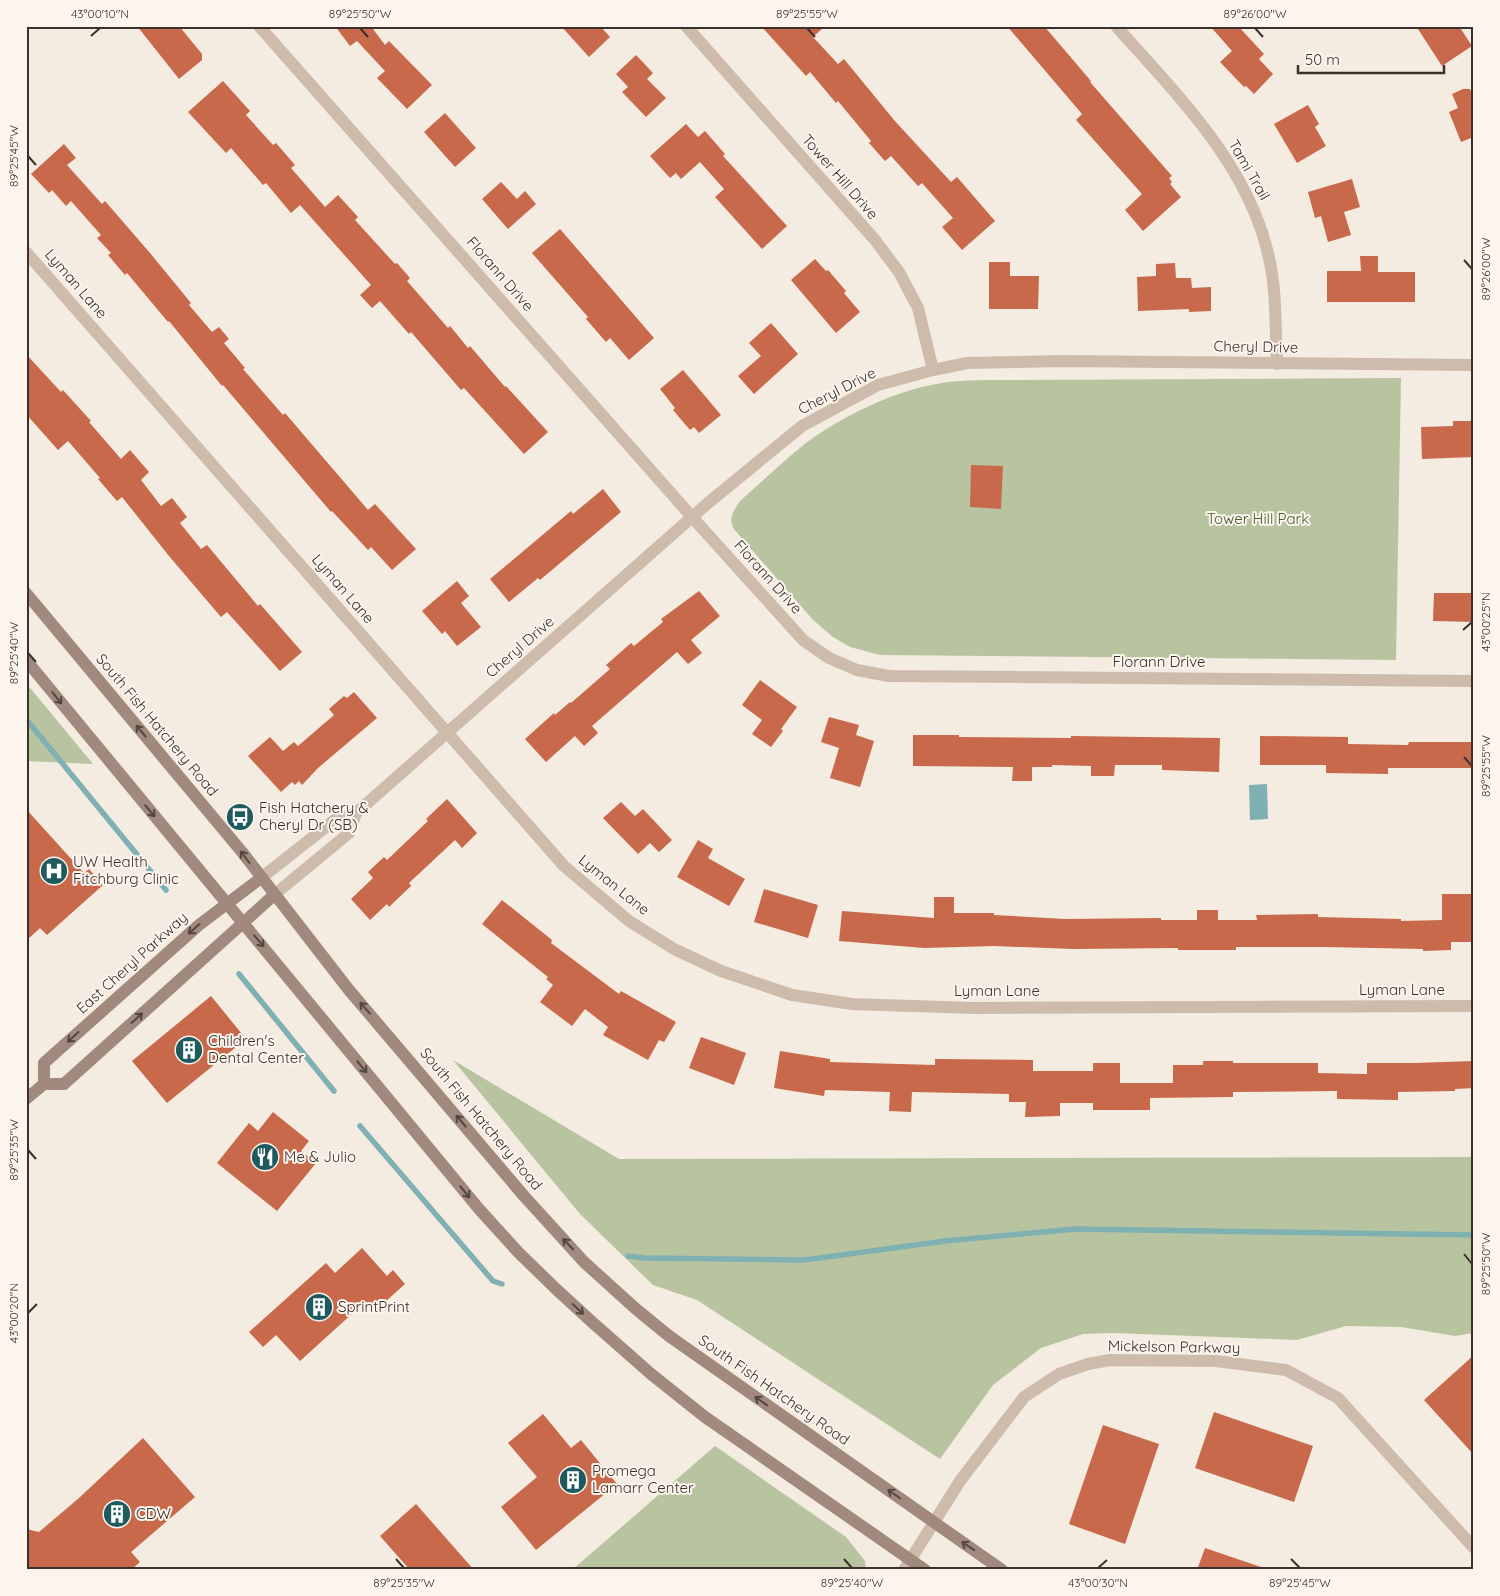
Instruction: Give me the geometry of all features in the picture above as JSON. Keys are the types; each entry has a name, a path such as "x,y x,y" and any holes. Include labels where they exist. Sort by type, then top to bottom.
{"main road":[{"name":"South Fish Hatchery Road","path":"26,593 242,852 349,990 524,1196 584,1262 669,1336 1002,1570"},
{"path":"26,660 480,1210 518,1252 644,1368 705,1417 907,1565 925,1570"},
{"name":"East Cheryl Parkway","path":"44,1084 44,1063 199,925 261,878"},
{"path":"26,1099 44,1084 64,1084 274,895"}],"street":[{"name":"Florann Drive","path":"260,26 692,517 803,640 829,658 857,670 889,676 1474,681"},
{"name":"Tower Hill Drive","path":"686,26 875,240 899,272 918,308 933,370"},
{"name":"Tami Trail","path":"1116,26 1194,114 1238,178 1256,215 1270,259 1277,364"},
{"name":"Lyman Lane","path":"26,252 564,866 629,921 674,949 721,971 792,995 852,1004 973,1008 1474,1006"},
{"name":"Cheryl Drive","path":"261,878 336,819 356,813 692,517 802,426 878,385 967,363 1064,361 1474,366"},
{"name":"Cheryl Drive","path":"274,895 349,833 356,813"},
{"name":"Mickelson Parkway","path":"907,1565 960,1481 1024,1397 1059,1374 1088,1364 1110,1360 1216,1361 1286,1370 1338,1398 1474,1548"}],"green space":[{"name":"Tower Hill Park","path":"1401,378 1396,660 880,655 850,647 833,637 813,620 733,528 731,521 732,514 740,501 806,443 840,421 879,402 899,394 940,383 978,380"},
{"path":"26,683 93,764 26,761"},
{"path":"453,1060 619,1159 1474,1157 1474,1333 1455,1336 1401,1327 1346,1326 1297,1340 1113,1333 1083,1334 1041,1348 993,1385 940,1459 697,1300 653,1285 580,1214"},
{"path":"715,1446 846,1537 865,1561 866,1570 572,1570"}],"water":[{"path":"1267,784 1268,819 1250,820 1249,785"}],"building":[{"path":"137,26 179,26 202,54 202,60 179,79"},
{"path":"335,26 376,26 373,29 385,45 389,41 432,85 407,109 377,78 385,71 357,41 350,46"},
{"path":"561,26 600,26 610,37 589,57"},
{"path":"761,26 825,26 813,37 838,64 844,59 894,120 951,182 957,177 995,221 962,250 942,227 953,218 922,183 918,186 891,156 885,161 838,101 836,103 810,72 806,76"},
{"path":"1007,26 1044,26 1172,176 1169,178 1172,182 1170,184 1181,197 1143,231 1125,210 1142,194 1076,120 1082,114"},
{"path":"1210,26 1238,26 1264,54 1259,59 1273,74 1254,94 1246,86 1244,87 1220,62 1232,51"},
{"path":"1416,26 1459,26 1472,46 1442,66"},
{"path":"636,55 653,73 647,79 666,98 646,117 622,92 628,87 616,74"},
{"path":"223,81 250,111 246,115 273,145 276,143 295,165 291,168 325,207 338,195 358,217 355,220 410,278 407,281 448,328 450,326 468,348 470,346 505,387 548,432 524,454 464,388 461,390 411,332 409,334 380,301 372,308 360,295 371,285 300,205 291,213 266,183 263,185 231,148 226,153 188,112"},
{"path":"1463,89 1470,89 1474,99 1474,145 1471,138 1461,142 1449,112 1458,108 1452,94"},
{"path":"1308,105 1319,124 1315,127 1326,146 1297,163 1274,124"},
{"path":"445,113 476,148 455,167 424,132"},
{"path":"686,124 698,137 705,131 725,154 723,156 787,226 762,249 715,197 724,189 700,162 681,179 676,173 670,178 650,156"},
{"path":"64,144 76,158 67,165 102,204 105,201 191,303 189,305 212,332 219,327 229,339 224,343 245,368 243,369 283,415 285,413 368,510 375,504 416,549 392,570 371,547 368,550 331,512 222,386 169,321 127,273 125,275 108,255 111,253 97,238 101,235 71,201 66,206 52,190 49,193 31,174"},
{"path":"1352,179 1360,207 1344,212 1351,235 1328,242 1321,216 1315,218 1308,192"},
{"path":"501,182 517,199 525,191 536,204 508,229 482,199"},
{"path":"560,229 654,338 629,360 610,338 606,342 586,319 588,317 532,253"},
{"path":"1360,256 1378,256 1378,272 1415,272 1415,302 1327,302 1327,271 1361,271"},
{"path":"815,259 826,271 828,270 846,291 844,293 860,312 836,333 791,280"},
{"path":"989,262 1010,262 1010,276 1039,276 1038,309 989,309"},
{"path":"1175,263 1176,278 1191,278 1192,288 1211,287 1211,311 1189,312 1189,309 1138,311 1137,277 1156,276 1156,264"},
{"path":"771,323 798,354 754,394 738,376 761,356 749,343"},
{"path":"26,354 61,392 63,390 121,459 130,450 149,472 141,480 161,506 172,498 187,517 180,523 201,549 207,545 258,606 260,604 302,652 280,671 227,612 221,617 122,497 117,501 68,441 58,450 26,414"},
{"path":"683,370 721,415 699,433 694,427 690,430 673,410 675,408 660,389"},
{"path":"1453,421 1474,421 1474,457 1422,459 1421,427 1453,426"},
{"path":"971,465 1003,466 1001,509 970,507"},
{"path":"603,489 621,512 540,580 538,578 509,602 490,579 571,511 573,514"},
{"path":"457,581 469,596 461,603 481,627 457,646 445,631 442,634 422,611"},
{"path":"699,591 720,616 691,640 702,653 688,664 677,652 592,726 598,733 584,746 575,736 546,762 525,739 554,713 555,715 571,703 610,669 606,665 631,643 634,646 663,622 661,619"},
{"path":"1434,593 1474,593 1474,622 1433,621"},
{"path":"760,680 797,707 771,747 752,734 762,720 742,705"},
{"path":"354,692 377,718 318,768 302,785 299,781 295,785 292,782 281,792 248,756 270,737 283,751 294,742 298,746 334,715 329,709 344,696 347,698"},
{"path":"829,717 859,725 856,735 874,741 860,787 830,778 839,748 821,742"},
{"path":"913,735 959,735 959,737 1220,738 1219,772 1162,770 1162,765 1115,765 1114,776 1091,776 1091,766 1052,765 1052,767 1032,767 1032,781 1012,781 1013,767 913,766"},
{"path":"1260,736 1348,737 1348,744 1408,745 1409,742 1472,742 1472,768 1388,768 1388,774 1326,773 1326,765 1260,765"},
{"path":"447,799 477,833 462,848 455,840 409,883 411,886 389,907 387,904 370,920 351,899 373,878 368,872 384,857 387,860 428,821 426,819"},
{"path":"621,802 635,816 643,809 672,840 659,852 650,843 638,854 603,818"},
{"name":"UW Health Fitchburg Clinic","path":"26,809 84,873 89,869 103,885 47,935 40,928 26,941"},
{"path":"698,840 713,849 708,858 745,879 729,906 677,877"},
{"path":"764,889 818,905 808,938 754,922"},
{"path":"1442,894 1473,894 1473,942 1451,942 1451,950 1423,951 1423,949 1324,947 1236,947 1236,950 1178,950 1178,948 1073,949 994,946 924,948 839,941 842,911 934,918 934,897 954,897 954,913 994,913 994,915 1065,919 1161,918 1161,920 1197,920 1197,910 1218,910 1218,920 1257,920 1256,915 1318,914 1318,917 1401,919 1401,921 1442,920"},
{"path":"502,900 552,940 551,943 619,994 621,991 676,1022 664,1042 659,1040 648,1060 603,1035 608,1027 585,1009 572,1026 540,1002 553,985 546,979 548,977 482,924"},
{"name":"Children's Dental Center","path":"211,996 246,1039 167,1103 132,1061"},
{"path":"701,1037 746,1053 734,1085 689,1068"},
{"path":"780,1051 830,1059 830,1062 935,1065 935,1059 1033,1060 1033,1071 1093,1071 1093,1063 1120,1063 1120,1083 1173,1083 1173,1065 1203,1065 1203,1061 1318,1063 1318,1073 1367,1074 1367,1063 1474,1061 1474,1088 1455,1089 1455,1091 1398,1092 1398,1100 1337,1099 1337,1091 1233,1092 1233,1097 1150,1098 1150,1110 1093,1110 1093,1103 1060,1103 1060,1116 1025,1117 1026,1102 1009,1102 1009,1094 912,1092 911,1112 889,1111 890,1092 825,1090 824,1096 774,1088"},
{"name":"Me & Julio","path":"273,1112 309,1141 301,1151 316,1163 277,1211 217,1163 249,1123 258,1131"},
{"name":"SprintPrint","path":"362,1248 387,1276 393,1270 405,1284 374,1312 365,1302 300,1361 276,1335 263,1347 249,1332 326,1263 335,1273"},
{"path":"1474,1355 1474,1455 1424,1400"},
{"path":"1214,1412 1313,1446 1294,1502 1195,1468"},
{"name":"Promega Lamarr Center","path":"543,1414 571,1448 581,1440 617,1484 536,1550 501,1507 537,1477 508,1443"},
{"path":"1103,1425 1159,1444 1125,1544 1069,1524"},
{"name":"CDW","path":"143,1438 195,1497 131,1552 140,1562 131,1570 26,1570 26,1529 39,1532 79,1498"},
{"path":"416,1504 474,1570 410,1570 380,1536"},
{"path":"1205,1548 1261,1567 1260,1570 1197,1570"}],"waterway":[{"path":"26,719 166,890"},
{"path":"239,974 334,1091"},
{"path":"360,1126 493,1281 502,1284"},
{"path":"628,1256 645,1258 804,1260 945,1241 1075,1229 1474,1235"}],"place":[{"name":"Fish Hatchery & Cheryl Dr (SB)","path":"240,817"},
{"name":"UW Health Fitchburg Clinic","path":"54,871"},
{"name":"Children's Dental Center","path":"189,1050"},
{"name":"Me & Julio","path":"265,1157"},
{"name":"SprintPrint","path":"319,1307"},
{"name":"Promega Lamarr Center","path":"573,1480"},
{"name":"CDW","path":"117,1514"}]}
